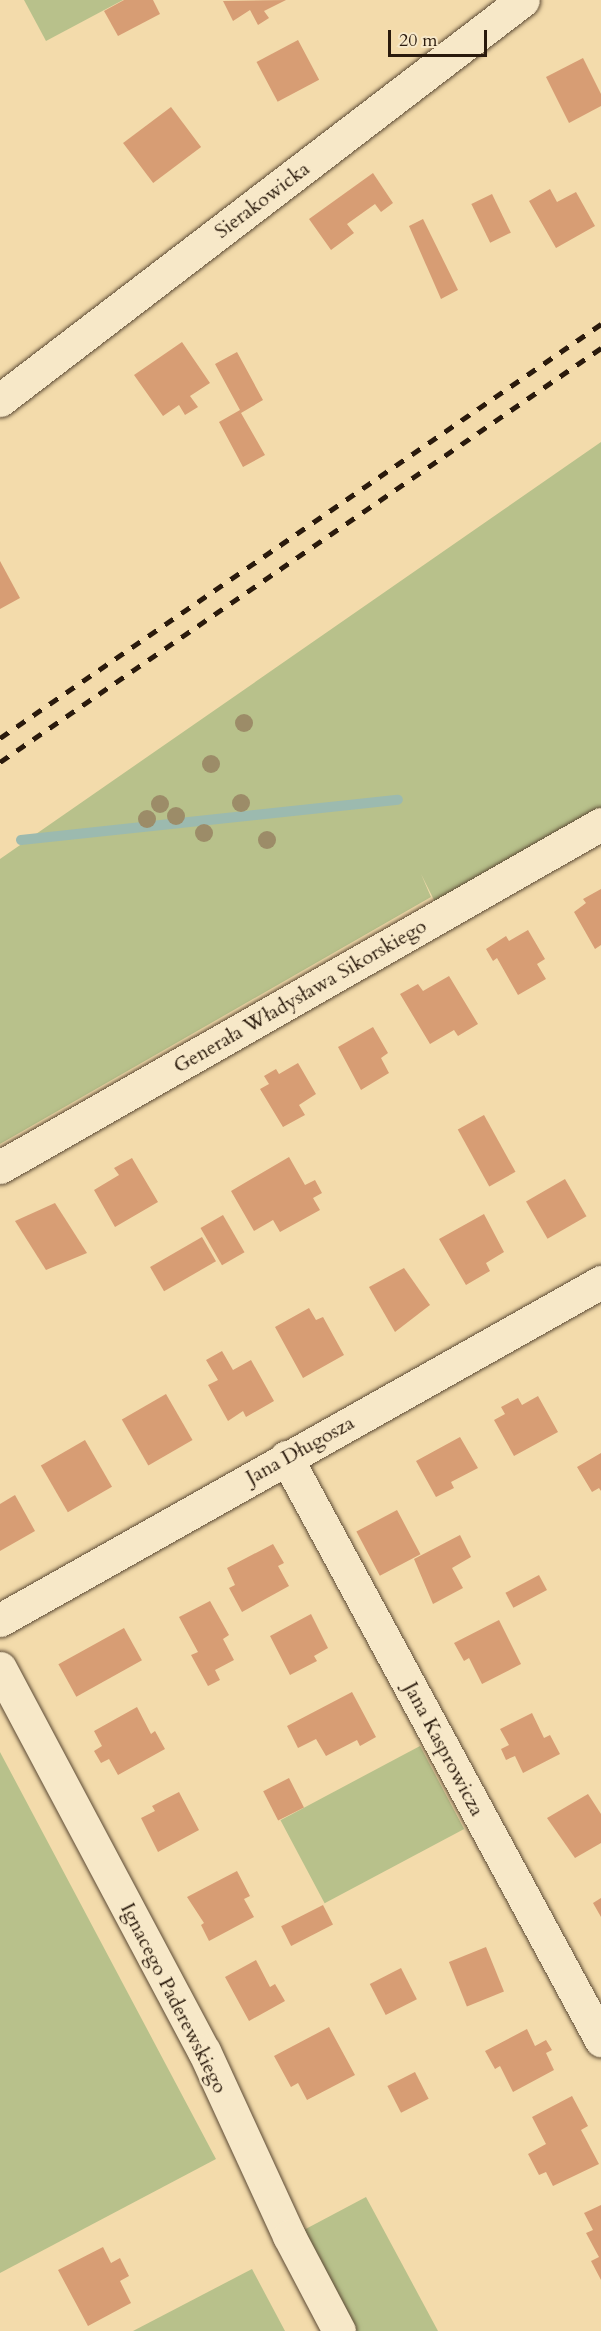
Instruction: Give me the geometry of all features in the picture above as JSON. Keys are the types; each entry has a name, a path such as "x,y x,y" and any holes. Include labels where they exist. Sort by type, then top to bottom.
{"street":[{"name":"Sierakowicka","path":"0,400 523,0"},
{"name":"Generała Władysława Sikorskiego","path":"0,1167 601,824"},
{"name":"Jana Długosza","path":"0,1620 286,1457 601,1282"},
{"name":"Jana Kasprowicza","path":"286,1457 601,2040"},
{"name":"Ignacego Paderewskiego","path":"0,1668 204,2051 289,2236 339,2331"}],"green space":[{"path":"24,0 123,0 46,41"},
{"path":"601,442 601,814 437,906 421,874 431,897 0,1144 0,859"},
{"path":"420,1746 464,1829 325,1903 280,1820"},
{"path":"0,1752 216,2159 0,2273"},
{"path":"366,2197 438,2331 351,2331 300,2232"},
{"path":"252,2269 285,2331 133,2331"}],"building":[{"path":"124,0 153,0 160,14 118,36 104,11"},
{"path":"286,0 264,11 269,18 258,25 250,10 233,21 223,1"},
{"path":"298,40 319,80 278,102 257,62"},
{"path":"583,58 601,94 601,106 569,123 546,77"},
{"path":"171,107 201,147 153,183 123,143"},
{"path":"373,173 393,203 381,212 375,204 347,224 354,233 331,250 309,219"},
{"path":"550,189 557,202 576,192 595,226 556,248 529,201"},
{"path":"492,194 511,233 490,243 471,204"},
{"path":"423,219 458,290 441,299 409,226"},
{"path":"182,342 210,383 190,396 198,407 185,415 179,405 163,416 134,375"},
{"path":"237,352 263,400 241,413 265,455 243,467 219,422 240,410 215,364"},
{"path":"0,561 20,598 0,609"},
{"path":"601,889 601,945 595,949 574,912 586,903 583,899"},
{"path":"528,930 545,959 537,964 546,979 518,995 497,958 493,961 486,949 506,936 509,941"},
{"path":"449,976 478,1024 458,1036 454,1030 430,1044 400,994 418,984 423,991"},
{"path":"373,1027 388,1053 381,1058 389,1073 361,1090 338,1047"},
{"path":"298,1063 316,1094 299,1105 305,1115 283,1127 260,1089 269,1084 264,1076 276,1069 279,1074"},
{"path":"484,1115 516,1172 489,1186 458,1130"},
{"path":"289,1157 305,1185 315,1180 322,1193 313,1198 320,1210 280,1232 273,1220 254,1231 231,1191"},
{"path":"132,1158 158,1202 115,1227 94,1190 119,1175 114,1168"},
{"path":"565,1179 586,1216 548,1239 526,1202"},
{"path":"55,1203 87,1253 46,1270 15,1221"},
{"path":"484,1214 504,1252 486,1263 490,1271 466,1285 439,1239"},
{"path":"223,1215 244,1252 222,1265 200,1228"},
{"path":"202,1237 216,1261 164,1291 150,1267"},
{"path":"404,1268 430,1305 395,1332 369,1287"},
{"path":"309,1308 316,1320 323,1317 344,1355 303,1378 275,1327"},
{"path":"222,1351 233,1370 251,1360 274,1401 246,1417 243,1411 228,1421 208,1385 218,1380 206,1360"},
{"path":"166,1394 192,1440 148,1465 122,1420"},
{"path":"538,1396 558,1432 514,1456 494,1420 505,1414 501,1407 518,1398 522,1405"},
{"path":"460,1437 478,1468 451,1482 454,1488 436,1497 416,1461"},
{"path":"85,1440 112,1487 68,1512 41,1466"},
{"path":"601,1453 601,1491 599,1488 592,1492 577,1467"},
{"path":"15,1495 35,1531 0,1551 0,1504"},
{"path":"397,1510 420,1554 380,1576 356,1532"},
{"path":"460,1535 471,1557 452,1568 463,1588 433,1604 414,1559"},
{"path":"273,1544 284,1563 278,1566 289,1586 242,1612 229,1588 235,1585 227,1568"},
{"path":"539,1575 547,1590 513,1608 505,1593"},
{"path":"210,1601 229,1635 223,1639 234,1660 215,1670 220,1680 208,1686 191,1655 198,1652 179,1617"},
{"path":"311,1614 328,1648 314,1656 317,1661 290,1675 270,1636"},
{"path":"499,1620 521,1664 482,1684 469,1658 464,1661 454,1643"},
{"path":"124,1628 142,1660 76,1697 58,1664"},
{"path":"352,1692 376,1737 360,1746 357,1740 326,1756 316,1739 298,1748 287,1726"},
{"path":"137,1707 151,1734 155,1731 165,1749 118,1775 109,1759 101,1763 94,1751 102,1746 94,1731"},
{"path":"532,1713 544,1738 550,1735 560,1754 523,1773 515,1756 506,1760 501,1749 509,1745 500,1729"},
{"path":"289,1778 304,1807 278,1821 263,1791"},
{"path":"179,1792 199,1830 158,1852 141,1818 155,1811 152,1806"},
{"path":"588,1794 601,1814 601,1843 575,1858 547,1818"},
{"path":"237,1871 250,1896 244,1899 254,1917 209,1941 201,1925 204,1923 187,1897"},
{"path":"601,1898 601,1917 593,1903"},
{"path":"323,1905 333,1925 291,1946 281,1926"},
{"path":"486,1947 504,1992 467,2006 449,1962"},
{"path":"256,1960 270,1987 275,1984 285,2001 249,2021 225,1977"},
{"path":"401,1968 417,1999 386,2015 370,1984"},
{"path":"329,2027 355,2075 307,2100 298,2083 291,2087 274,2056"},
{"path":"527,2029 535,2046 546,2040 552,2050 546,2053 554,2070 513,2092 500,2066 495,2069 485,2051"},
{"path":"415,2072 429,2099 401,2113 387,2086"},
{"path":"572,2096 588,2126 581,2130 599,2164 553,2186 546,2172 539,2175 528,2154 546,2144 532,2117"},
{"path":"601,2205 601,2280 591,2261 599,2257 586,2233 593,2230 584,2213"},
{"path":"103,2247 111,2263 120,2258 129,2276 120,2281 131,2303 88,2326 58,2270"}],"waterway":[{"path":"21,840 398,800"}],"railway":[{"path":"0,738 601,324"},
{"path":"0,762 601,348"}]}
